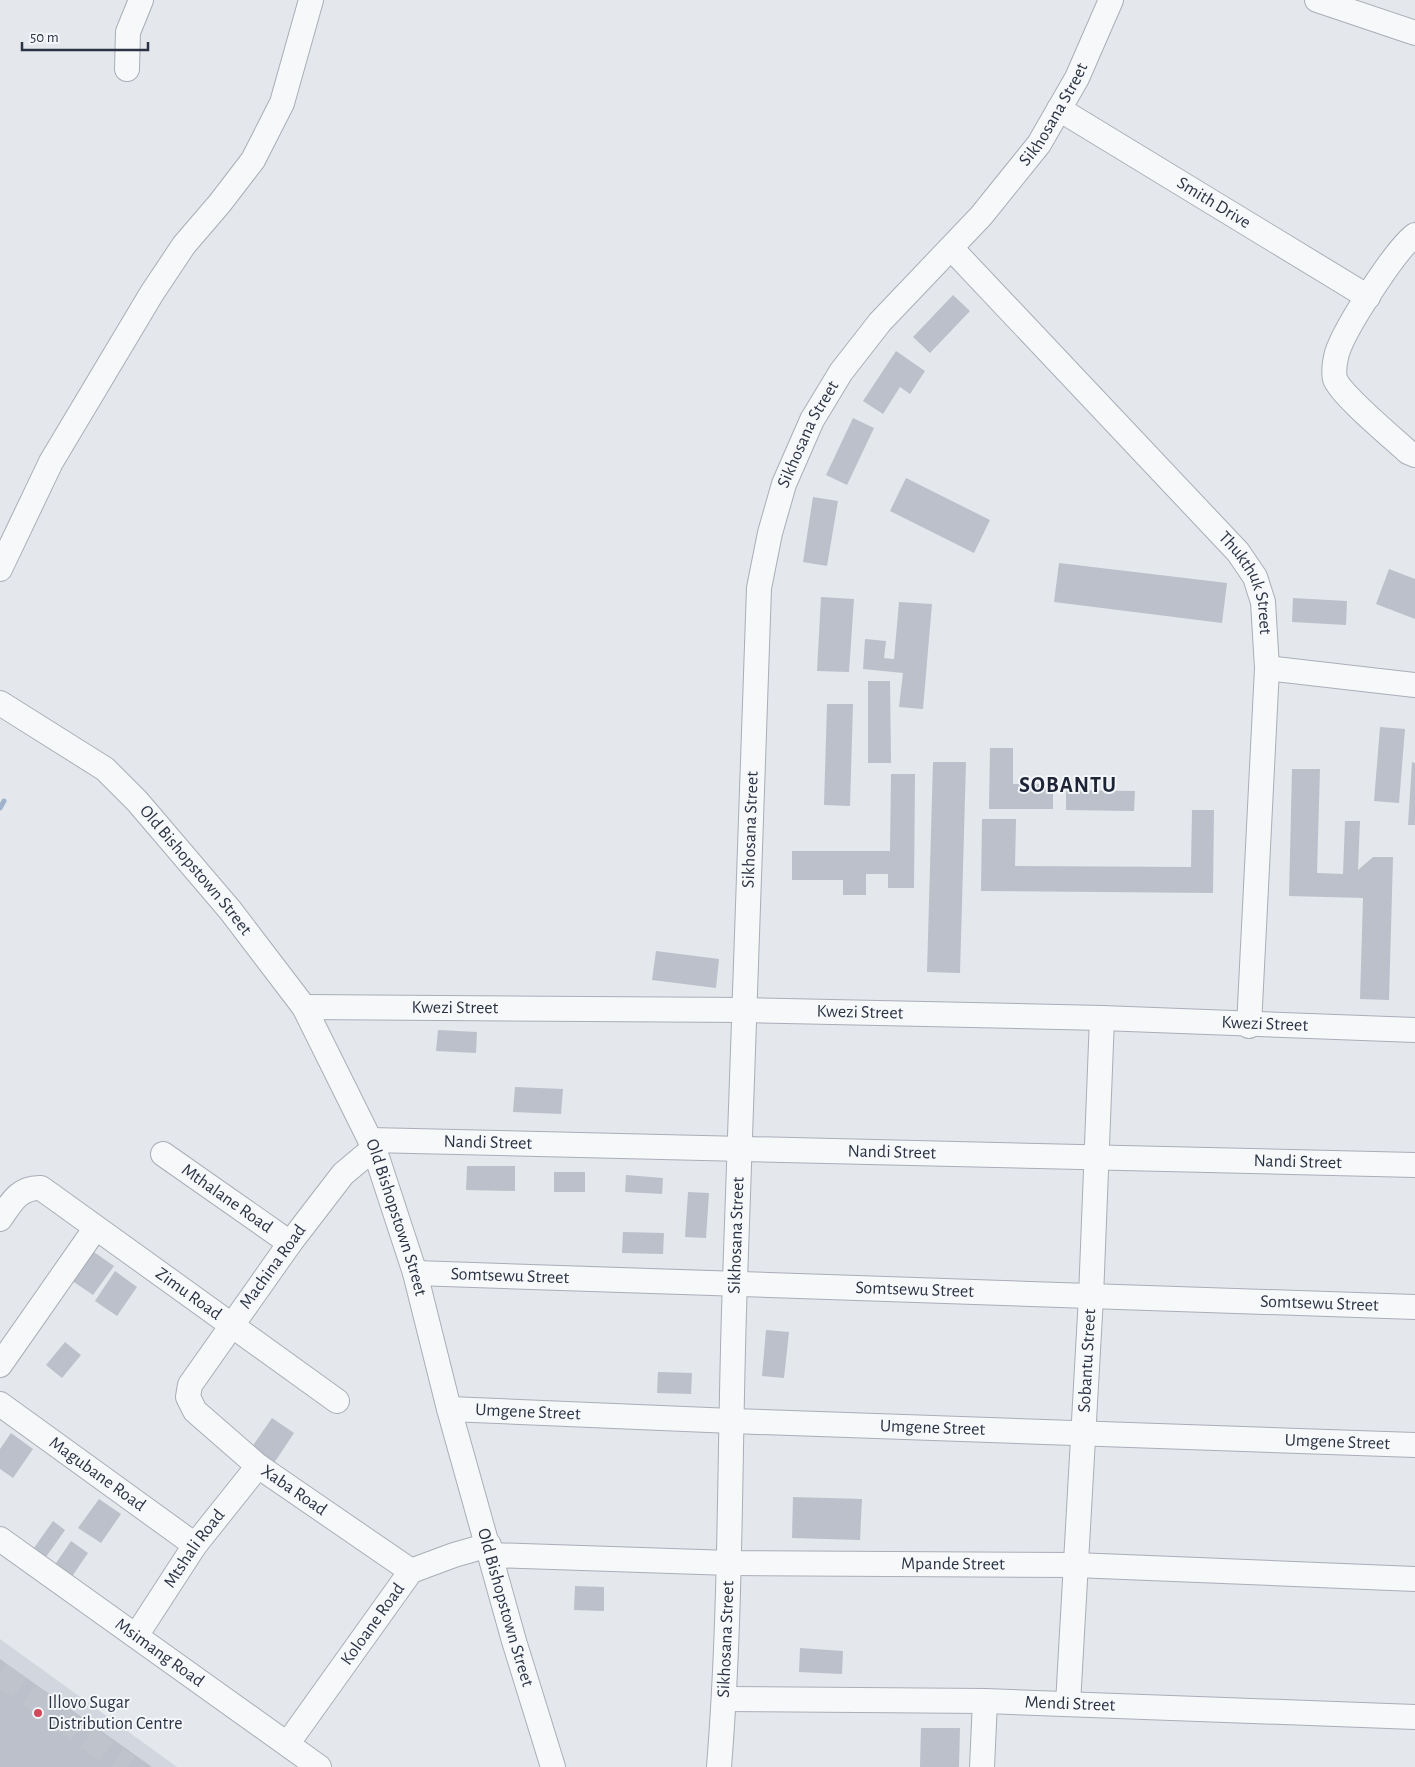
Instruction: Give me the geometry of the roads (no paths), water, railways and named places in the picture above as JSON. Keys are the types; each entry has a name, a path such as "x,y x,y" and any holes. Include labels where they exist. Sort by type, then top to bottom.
{"street":[{"path":"127,69 128,32 141,0"},
{"path":"0,569 51,462 152,293 184,245 253,160 282,103 296,60 311,0"},
{"name":"Sikhosana Street","path":"719,1767 730,1563 734,1283 759,588 770,533 784,484 812,420 841,372 880,322 952,249 1011,182 1039,144 1077,78 1111,0"},
{"path":"1318,0 1415,32"},
{"name":"Smith Drive","path":"1059,109 1368,297"},
{"path":"1415,235 1403,245 1368,297 1338,350 1334,366 1336,380 1346,394 1408,452 1415,455"},
{"name":"Thukthuk Street","path":"952,249 1238,552 1255,576 1263,602 1267,668 1249,1026"},
{"path":"1267,668 1415,685"},
{"name":"Old Bishopstown Street","path":"0,703 105,769 137,802 230,910 304,1006 372,1144 415,1273 449,1409 514,1641 553,1767"},
{"name":"Kwezi Street","path":"304,1006 745,1010 1102,1018 1249,1026 1415,1030"},
{"name":"Sobantu Street","path":"1068,1704 1090,1298 1102,1018"},
{"name":"Nandi Street","path":"372,1144 740,1148 1415,1165"},
{"name":"Machina Road","path":"188,1397 190,1386 230,1326 290,1243 343,1174 372,1144"},
{"name":"Mthalane Road","path":"163,1154 290,1243"},
{"name":"Zimu Road","path":"0,1219 20,1193 32,1188 41,1188 230,1326 337,1401"},
{"path":"0,1365 95,1228"},
{"name":"Somtsewu Street","path":"415,1273 734,1283 1090,1298 1415,1307"},
{"name":"Xaba Road","path":"188,1397 195,1410 258,1466 411,1571"},
{"name":"Magubane Road","path":"0,1404 195,1545"},
{"name":"Umgene Street","path":"449,1409 1415,1445"},
{"name":"Mtshali Road","path":"136,1636 195,1545 258,1466"},
{"name":"Msimang Road","path":"0,1539 319,1767"},
{"name":"Mpande Street","path":"490,1550 730,1563 1075,1565 1415,1579"},
{"name":"Koloane Road","path":"288,1743 411,1571 454,1555 490,1550"},
{"name":"Mendi Street","path":"724,1699 984,1701 1415,1717"},
{"path":"982,1767 984,1701"}],"waterway":[{"path":"0,808 4,801"}],"tunnel":[{"path":"0,1674 128,1767"}],"place":[{"name":"Illovo Sugar Distribution Centre","path":"38,1713"}],"district":[{"name":"SOBANTU","path":"1068,785"}]}
